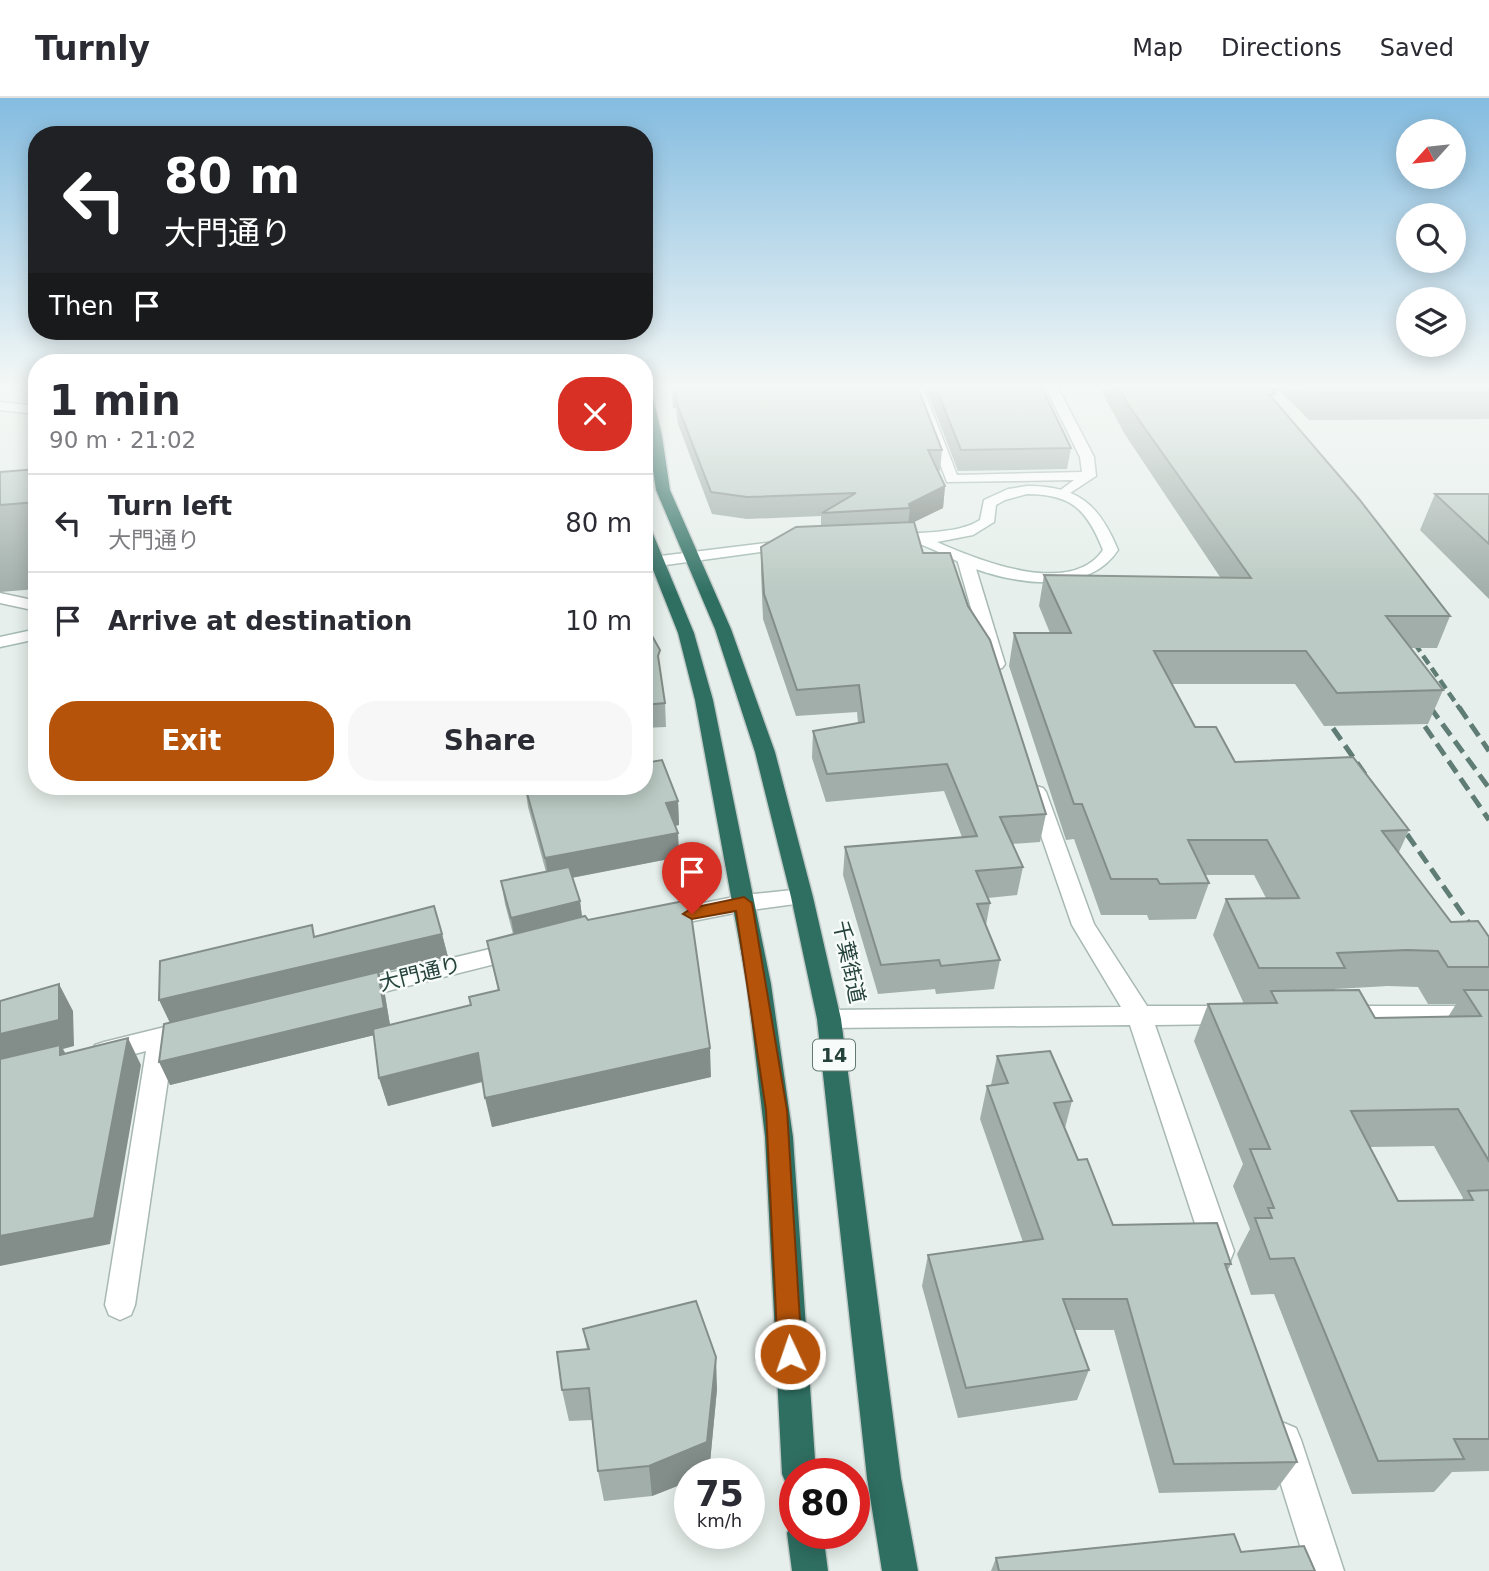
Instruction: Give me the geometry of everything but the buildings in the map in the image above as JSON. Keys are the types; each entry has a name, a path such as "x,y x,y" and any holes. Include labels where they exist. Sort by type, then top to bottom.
{"highway":[{"name":"千葉街道","path":"659,457 663,490 751,704 802,897 829,1019 884,1478 900,1571"},
{"path":"653,566 686,633 704,700 744,903 777,1110 798,1458"},
{"path":"807,1549 810,1571"}],"street":[{"path":"944,457 952,478 1088,476"},
{"path":"1061,495 1082,483 1088,476 1087,457"},
{"path":"874,539 918,539 981,528 987,522 989,503 1006,494 1025,490 1061,495 1080,503 1092,513 1111,550 1106,562 1092,570 1071,575 1043,576 993,569 918,539"},
{"path":"653,562 806,542"},
{"path":"965,559 1004,691"},
{"path":"0,598 28,604"},
{"path":"0,642 28,636"},
{"path":"1029,770 1083,925 1139,1015 1227,1274"},
{"path":"640,923 744,903 802,897"},
{"name":"大門通り","path":"334,995 548,943"},
{"path":"1325,1016 1489,1015"},
{"path":"829,1019 1258,1016"},
{"path":"80,1058 214,1025"},
{"path":"120,1305 161,1038"},
{"path":"1276,1417 1326,1571"}],"railway":[{"path":"1406,631 1460,709"},
{"path":"1421,695 1431,709"},
{"path":"1430,707 1489,788"},
{"path":"1459,707 1489,751"},
{"path":"1413,709 1489,820"},
{"path":"1321,711 1369,780"},
{"path":"1395,817 1476,933"},
{"path":"1475,932 1489,952"}],"route":[{"path":"692,914 744,903 777,1110 790,1354"}]}
